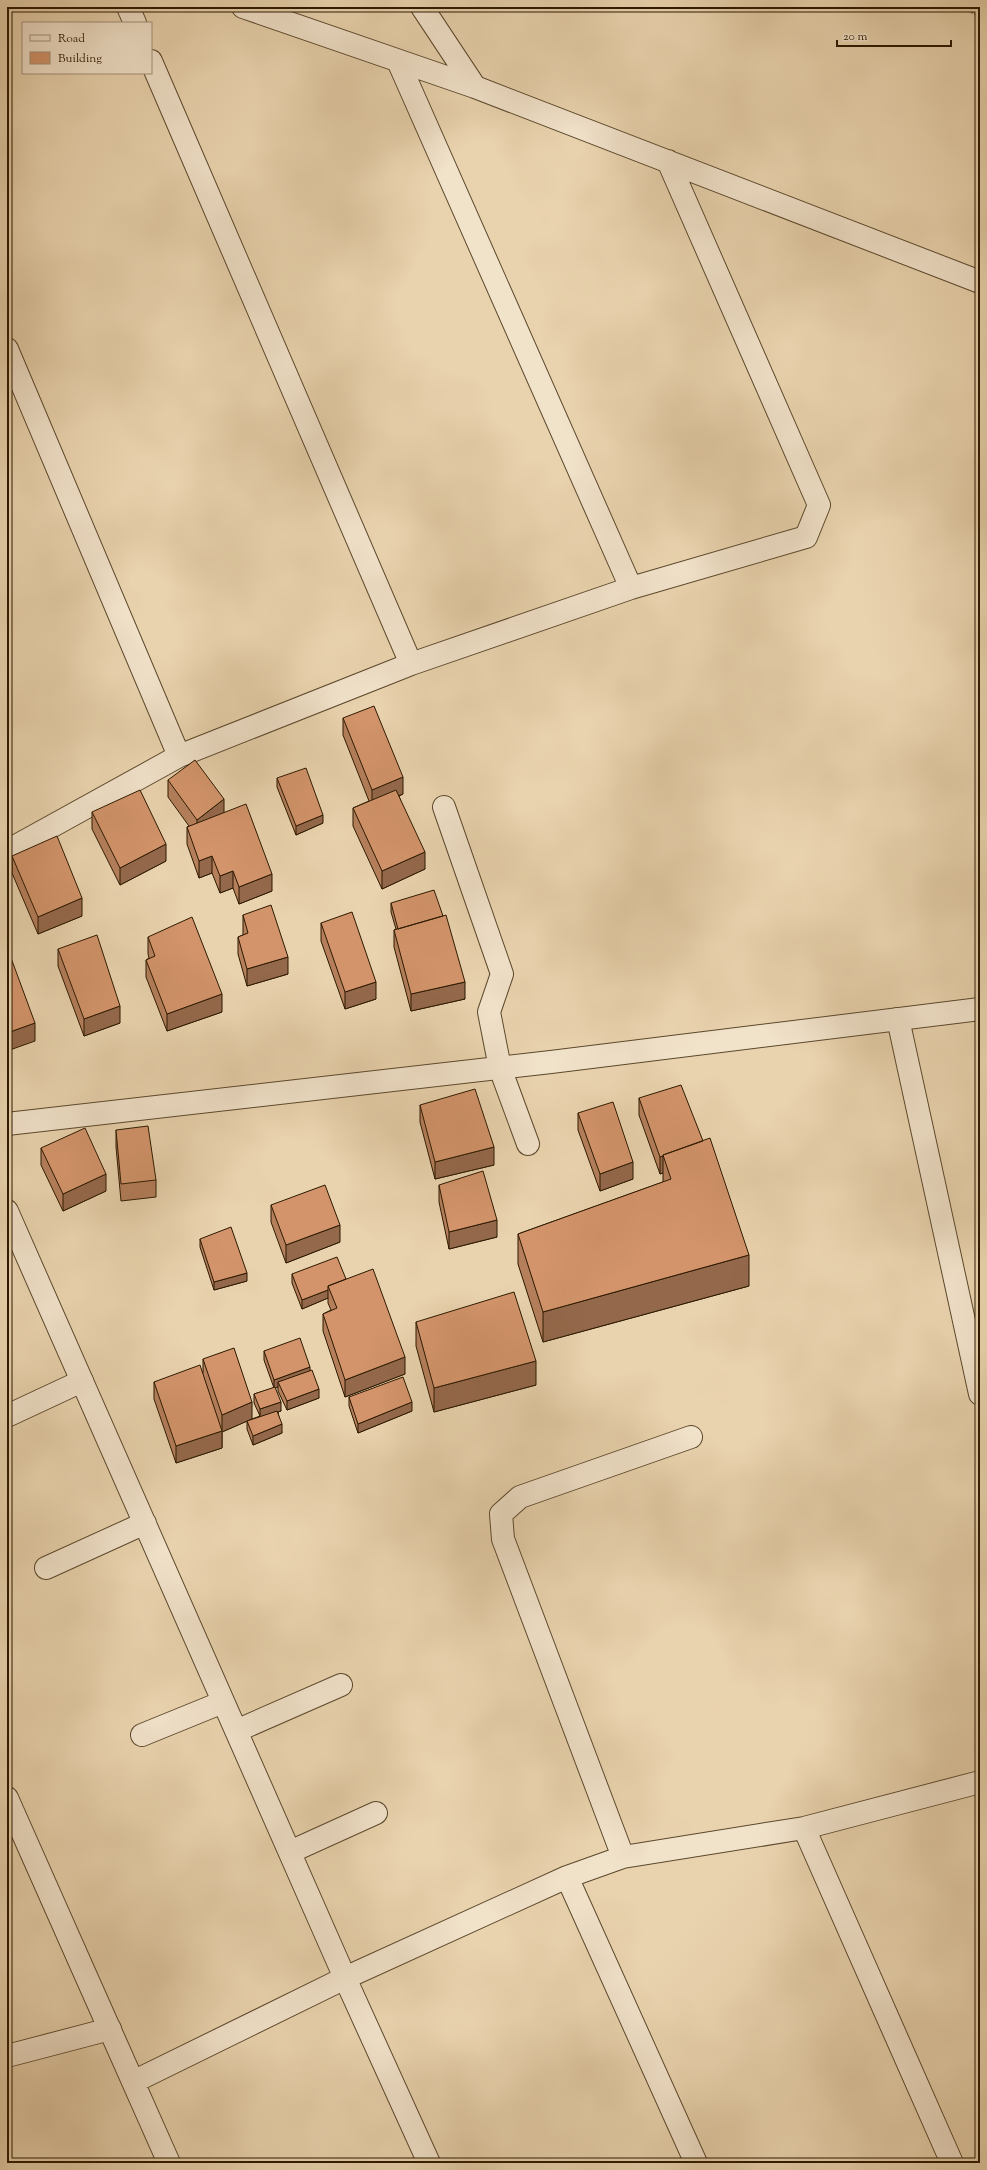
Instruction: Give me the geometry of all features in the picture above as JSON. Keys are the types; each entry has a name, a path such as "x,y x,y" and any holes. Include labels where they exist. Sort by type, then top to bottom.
{"street":[{"path":"128,7 135,22"},
{"path":"243,7 475,87 980,282"},
{"path":"422,7 475,87"},
{"path":"398,61 631,588"},
{"path":"152,63 411,664"},
{"path":"7,851 179,756 411,664 631,588 806,537 819,505 668,161"},
{"path":"7,349 179,756"},
{"path":"444,806 502,974 489,1012 500,1068 528,1144"},
{"path":"7,1124 500,1068 980,1009"},
{"path":"898,1019 980,1394"},
{"path":"7,1211 345,1978 429,2163"},
{"path":"7,1416 82,1381"},
{"path":"623,1857 502,1539 501,1514 520,1497 690,1437"},
{"path":"46,1568 145,1523"},
{"path":"236,1731 341,1684"},
{"path":"142,1735 223,1702"},
{"path":"133,2082 345,1978 567,1877 623,1857 804,1828 980,1782"},
{"path":"7,1798 169,2163"},
{"path":"290,1852 376,1813"},
{"path":"804,1828 952,2163"},
{"path":"567,1877 696,2163"},
{"path":"7,2056 110,2029"}],"path":[{"path":"961,7 980,16"}],"building":[{"path":"374,706 403,777 372,790 343,718"},
{"path":"195,760 224,799 197,820 168,780"},
{"path":"306,768 323,815 296,826 277,778"},
{"path":"140,790 166,844 120,868 92,812"},
{"path":"396,790 425,852 382,871 353,808"},
{"path":"246,804 272,874 239,887 233,871 220,876 212,856 199,861 187,827"},
{"path":"57,836 82,898 38,917 12,856"},
{"path":"434,890 443,916 398,929 391,903"},
{"path":"271,905 288,957 247,969 238,937 248,933 243,915"},
{"path":"352,912 376,982 345,992 321,923"},
{"path":"446,915 465,982 411,994 394,930"},
{"path":"192,917 222,994 167,1014 146,960 155,956 148,937"},
{"path":"97,935 120,1006 84,1019 58,949"},
{"path":"7,947 35,1023 7,1033"},
{"path":"681,1085 703,1141 660,1157 639,1098"},
{"path":"475,1089 494,1147 435,1162 420,1105"},
{"path":"613,1102 633,1162 600,1174 578,1113"},
{"path":"148,1126 156,1180 121,1184 116,1130"},
{"path":"85,1128 106,1174 63,1194 41,1148"},
{"path":"710,1138 749,1255 543,1312 518,1234 671,1179 663,1155"},
{"path":"483,1171 497,1220 449,1232 439,1185"},
{"path":"325,1185 340,1225 286,1245 271,1205"},
{"path":"231,1227 247,1273 214,1282 200,1239"},
{"path":"337,1257 346,1279 328,1286 328,1290 302,1300 292,1274"},
{"path":"373,1269 405,1357 345,1380 323,1314 337,1308 328,1286"},
{"path":"514,1292 536,1361 434,1388 416,1322"},
{"path":"300,1338 310,1367 274,1380 264,1351"},
{"path":"234,1348 252,1402 222,1415 203,1359"},
{"path":"200,1365 222,1431 176,1446 154,1382"},
{"path":"312,1370 319,1389 287,1401 278,1382"},
{"path":"403,1377 412,1402 358,1424 349,1397"},
{"path":"275,1387 281,1402 260,1409 254,1394"},
{"path":"277,1411 282,1424 253,1436 247,1421"}]}
